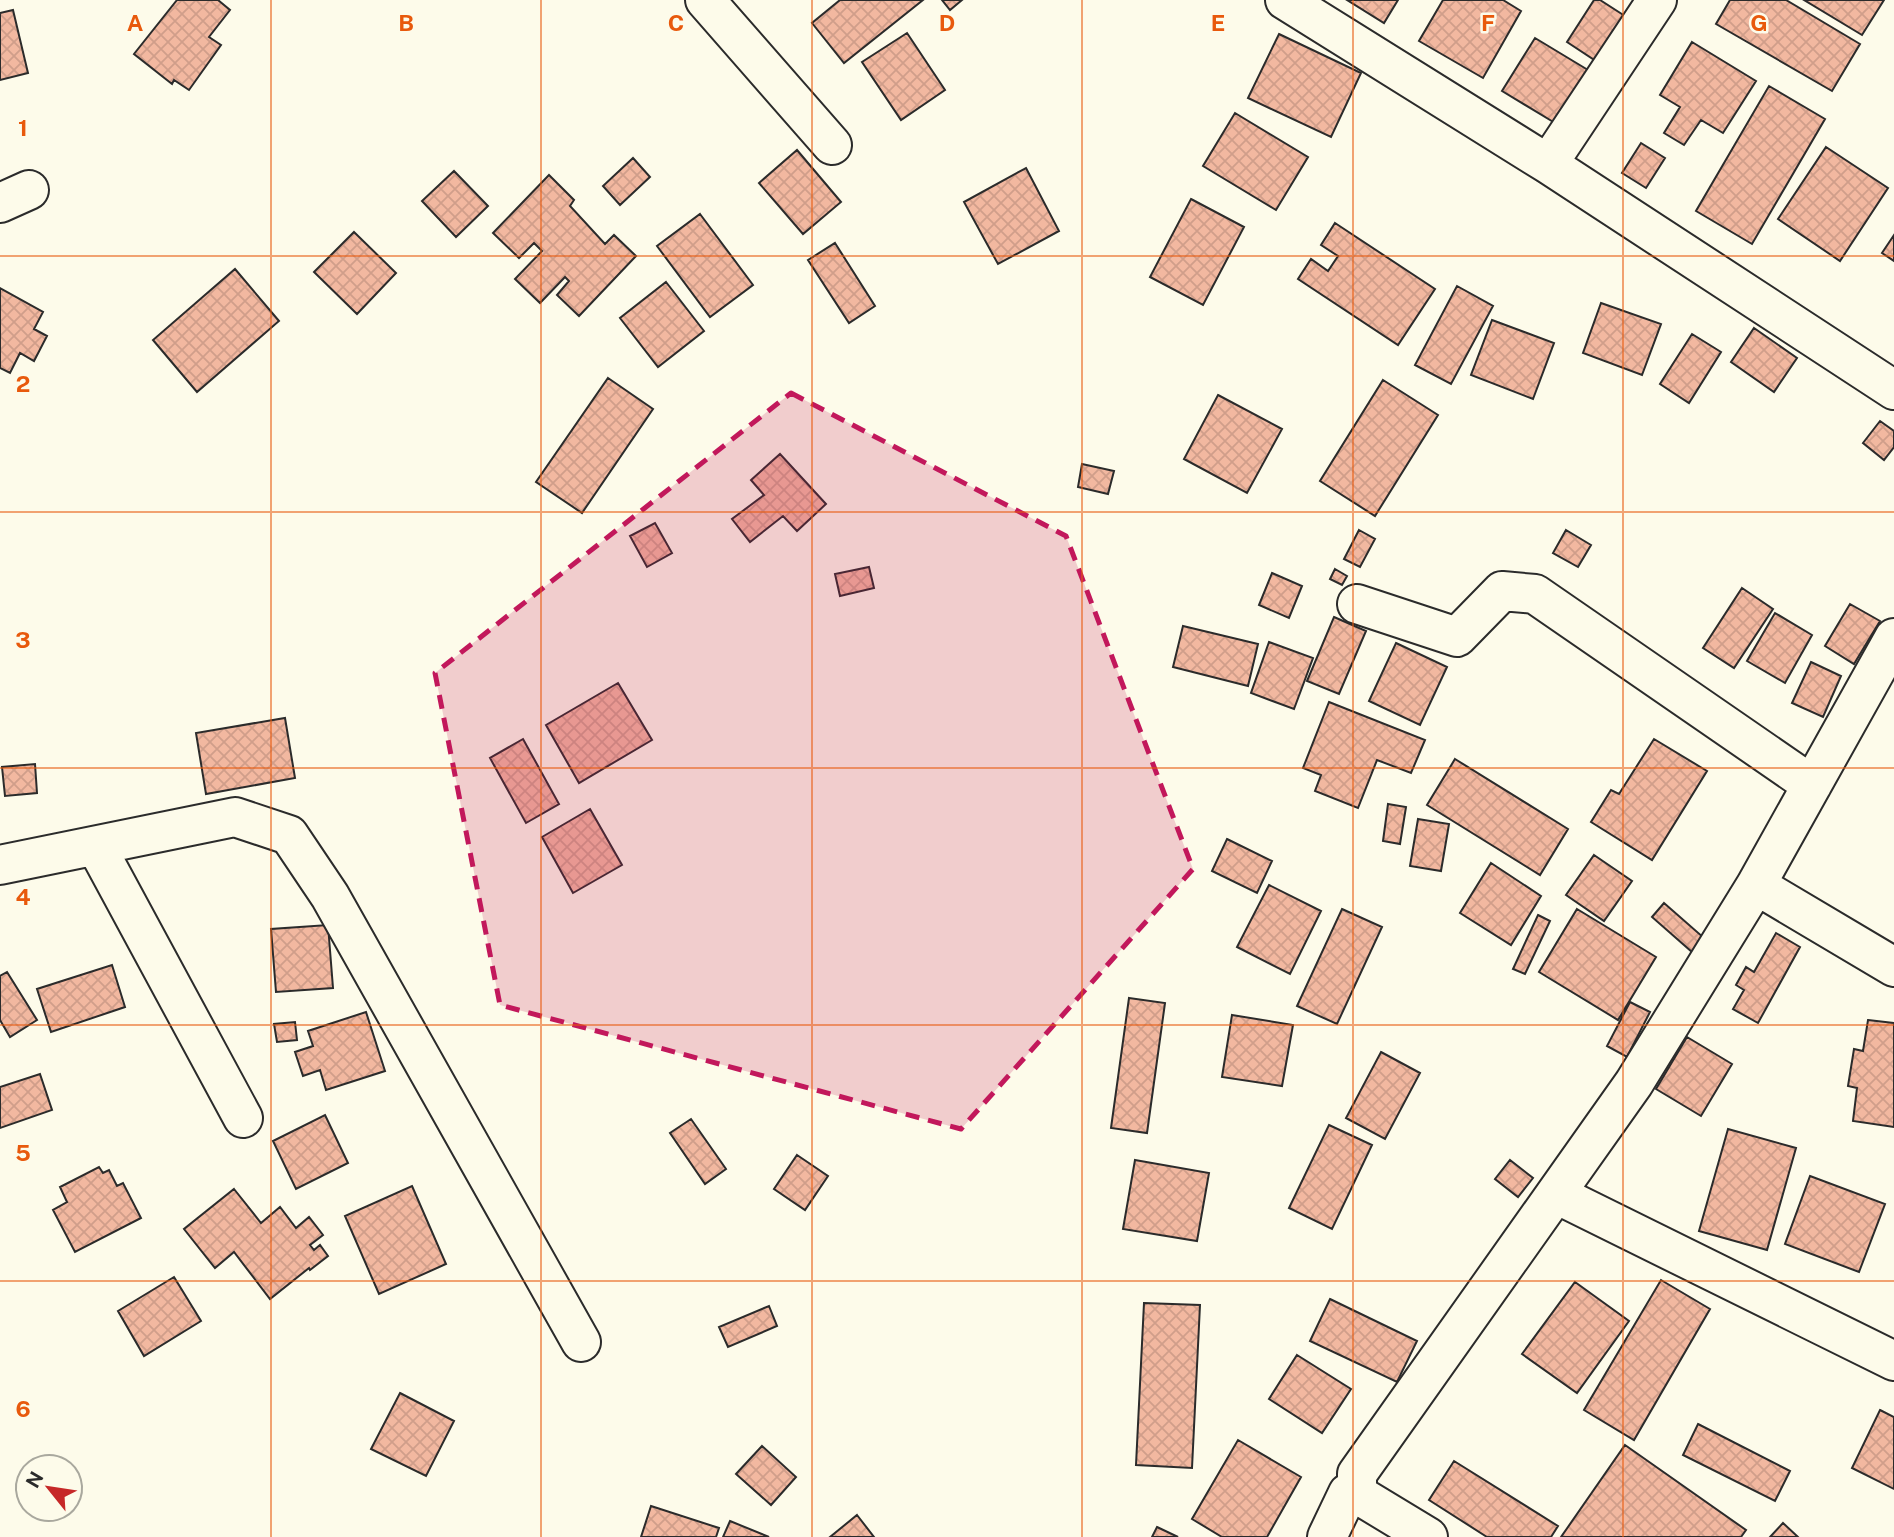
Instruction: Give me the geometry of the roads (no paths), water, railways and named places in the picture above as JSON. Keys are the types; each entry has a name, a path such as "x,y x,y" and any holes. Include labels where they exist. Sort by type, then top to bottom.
{"street":[{"path":"705,0 832,145"},
{"path":"1285,0 1548,164 1894,390"},
{"path":"1548,164 1657,0"},
{"path":"1357,604 1457,637 1502,591 1535,594 1812,785"},
{"path":"1357,1494 1357,1474 1634,1083 1756,885 1894,638"},
{"path":"0,865 235,817 289,835 330,896 581,1342"},
{"path":"96,846 243,1118"},
{"path":"1756,885 1894,967"},
{"path":"1556,1194 1894,1361"},
{"path":"1327,1537 1348,1493 1357,1494 1428,1537"}]}
